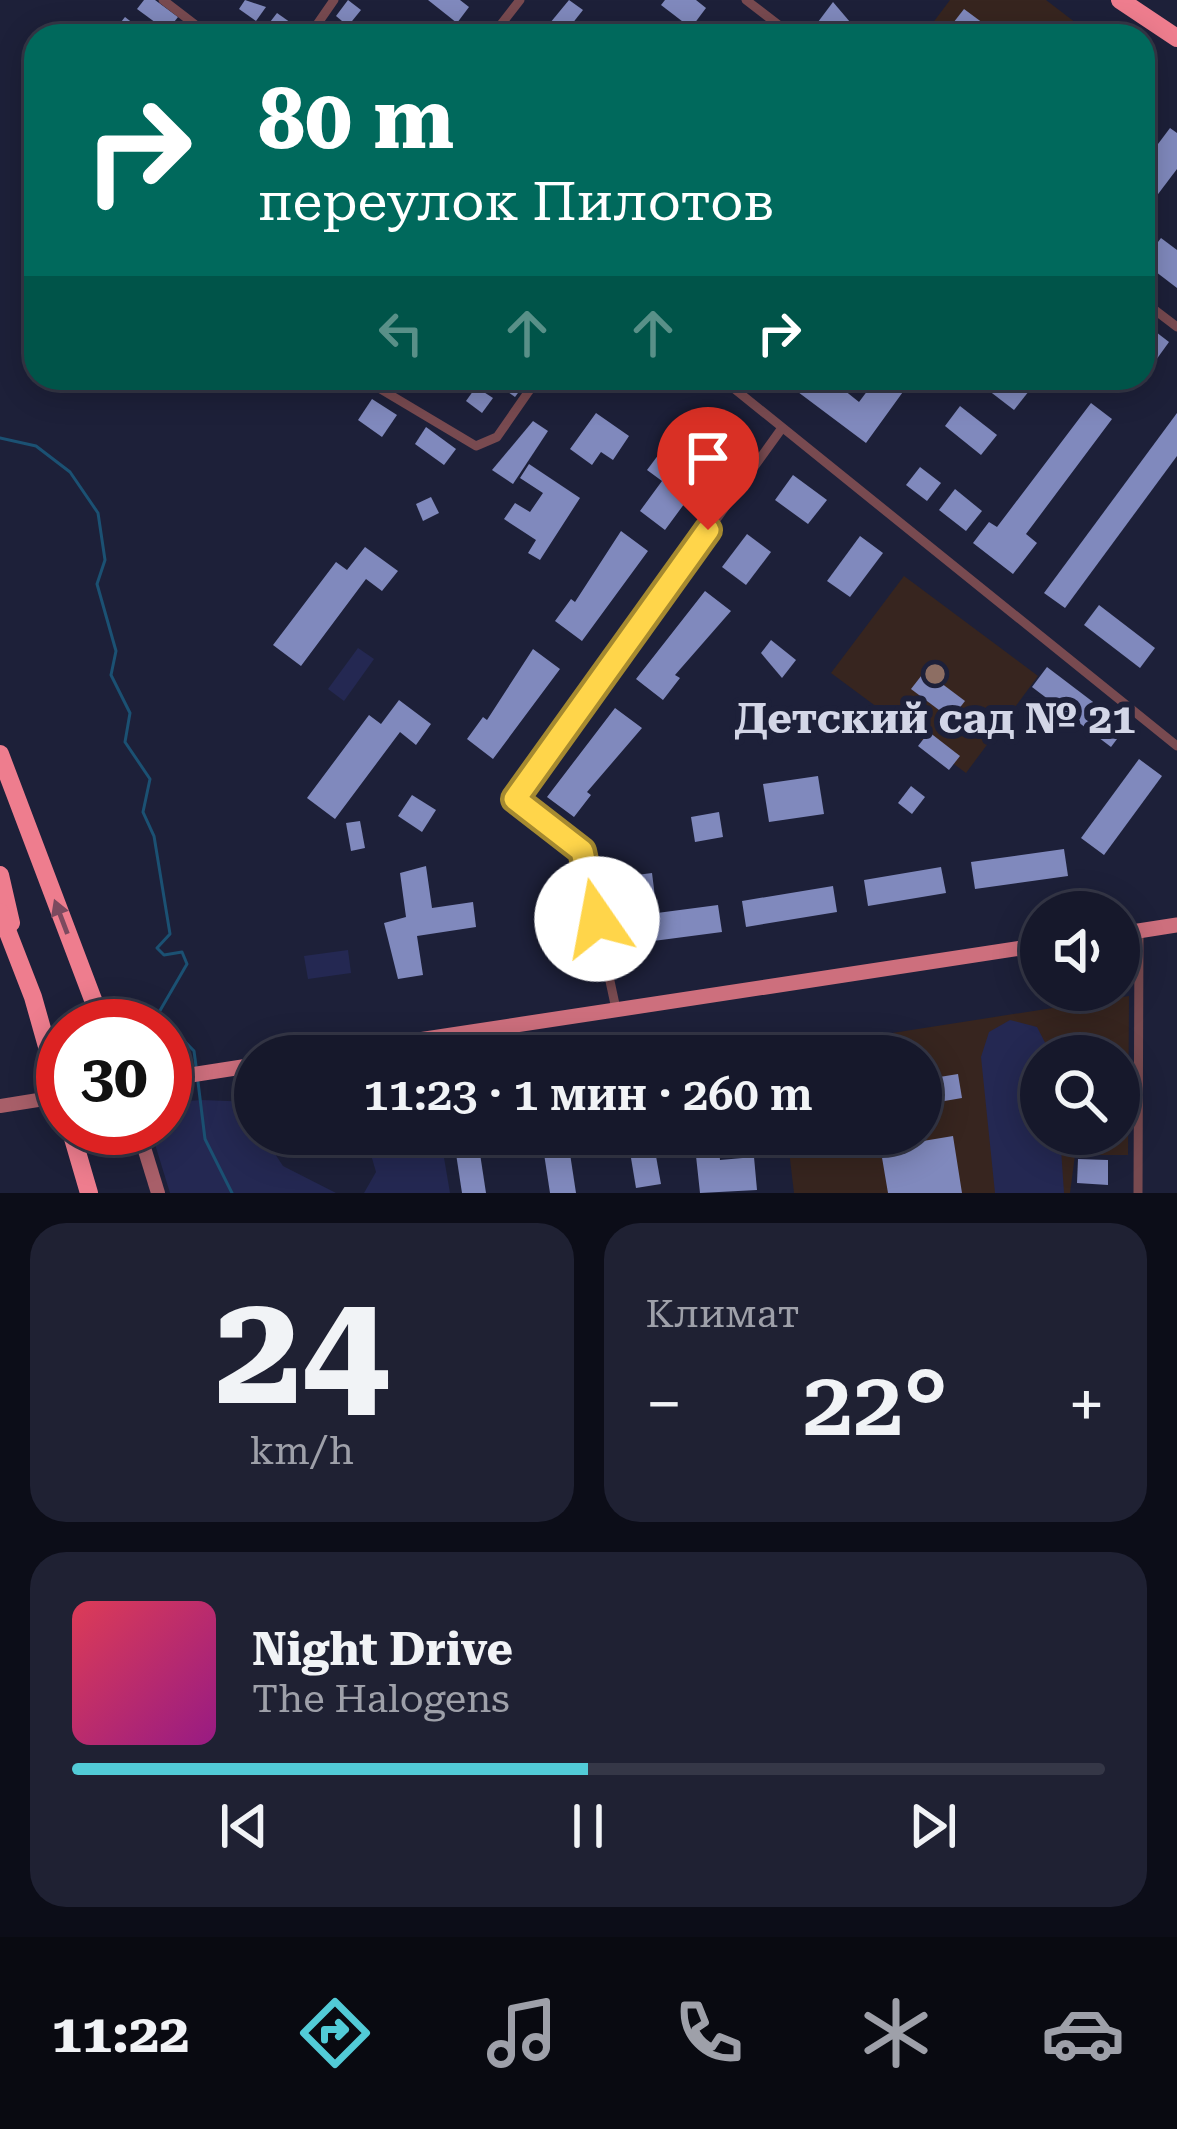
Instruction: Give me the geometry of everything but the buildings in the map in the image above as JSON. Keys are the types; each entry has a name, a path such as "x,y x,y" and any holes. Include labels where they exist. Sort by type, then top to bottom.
{"highway":[{"path":"1120,0 1177,38"},
{"path":"0,754 93,999"},
{"path":"0,875 20,962"},
{"path":"0,912 36,1007"},
{"path":"78,1155 88,1192"}],"main road":[{"path":"1140,931 1177,925"},
{"path":"452,1035 1020,948"},
{"path":"192,1075 234,1068"}],"street":[{"path":"163,0 194,24"},
{"path":"501,24 520,0"},
{"path":"746,0 777,24"},
{"path":"382,390 476,446 497,437 530,390"},
{"path":"736,390 1007,604 1177,746"},
{"path":"617,1010 582,851 515,799 782,428"},
{"path":"1138,1193 1139,1011"},
{"path":"0,1106 36,1102"},
{"path":"146,1155 158,1193"}],"shaded area":[{"path":"950,0 1046,0 1077,24 932,24"},
{"name":"Детский сад № 21","path":"904,576 1038,676 966,773 831,673"},
{"path":"358,648 374,659 344,701 328,689"},
{"path":"348,950 351,973 308,979 304,956"},
{"path":"1033,1011 1129,1011 1129,1035 1020,1035 1020,1155 1075,1155 1070,1193 794,1193 789,1155 942,1155 942,1035 879,1035"},
{"path":"1010,1020 1037,1027 1041,1035 1020,1035 1020,1155 1061,1155 1064,1193 995,1193 981,1057 989,1032"},
{"path":"192,1101 234,1101 234,1155 276,1155 283,1166 336,1193 170,1193 158,1155 192,1155"},
{"path":"371,1155 444,1155 450,1193 364,1193 376,1172"}],"waterway":[{"path":"0,438 36,446 70,472 98,513 105,560 97,584 116,651 111,675 130,713 125,742 150,779 143,812 154,836 170,934 157,948 164,955 182,952 187,964 158,1014 194,1051 196,1066"},
{"path":"198,1082 205,1139 232,1193"}],"place":[{"name":"Детский сад № 21","path":"935,674"}],"route":[{"path":"597,919 582,851 515,799 708,530"}]}
